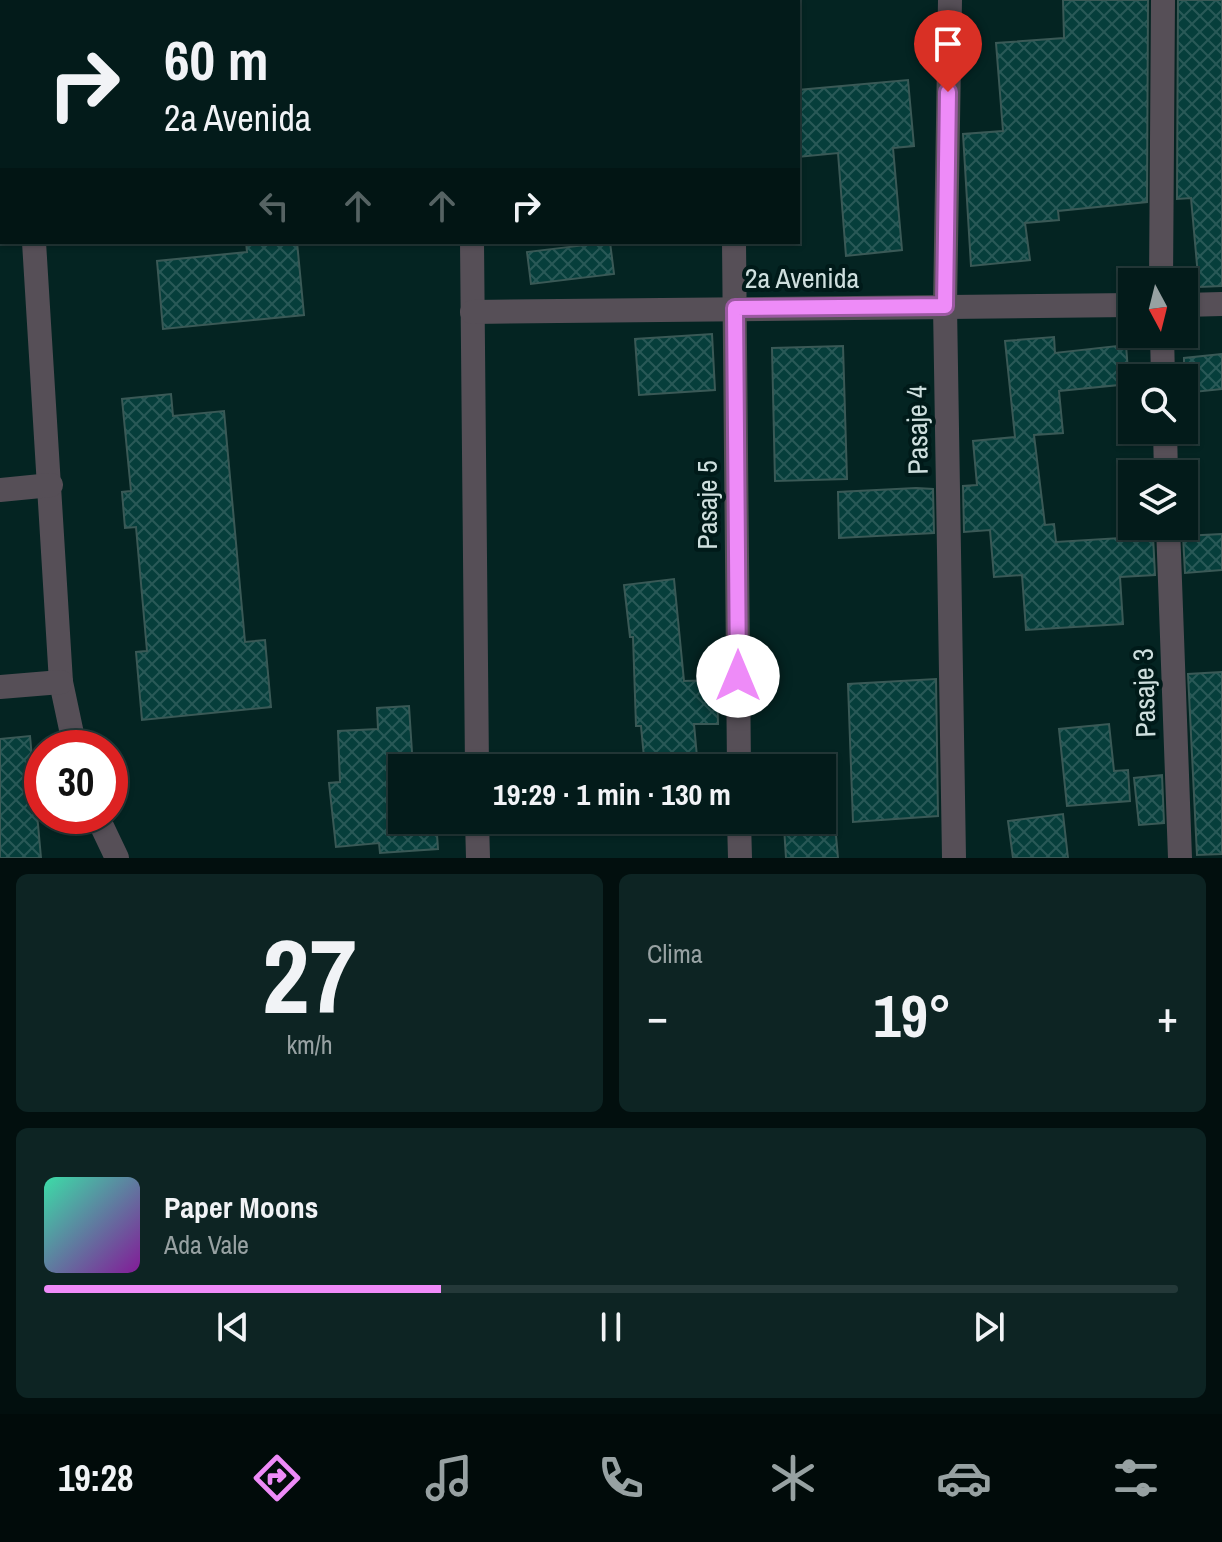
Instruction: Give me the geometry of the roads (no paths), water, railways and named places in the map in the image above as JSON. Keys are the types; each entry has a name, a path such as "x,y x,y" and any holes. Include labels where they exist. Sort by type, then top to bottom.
{"street":[{"name":"Pasaje 4","path":"950,0 945,306 954,858"},
{"path":"1161,268 1163,0"},
{"path":"34,244 61,682 71,730"},
{"path":"472,244 477,754"},
{"name":"Pasaje 5","path":"734,244 739,754"},
{"path":"1198,305 1222,304"},
{"name":"2a Avenida","path":"472,312 1118,305"},
{"path":"0,490 51,485"},
{"name":"Pasaje 3","path":"1169,540 1180,858"},
{"path":"0,687 61,682"},
{"path":"106,834 117,858"},
{"path":"477,834 478,858"},
{"path":"739,834 740,858"}]}
